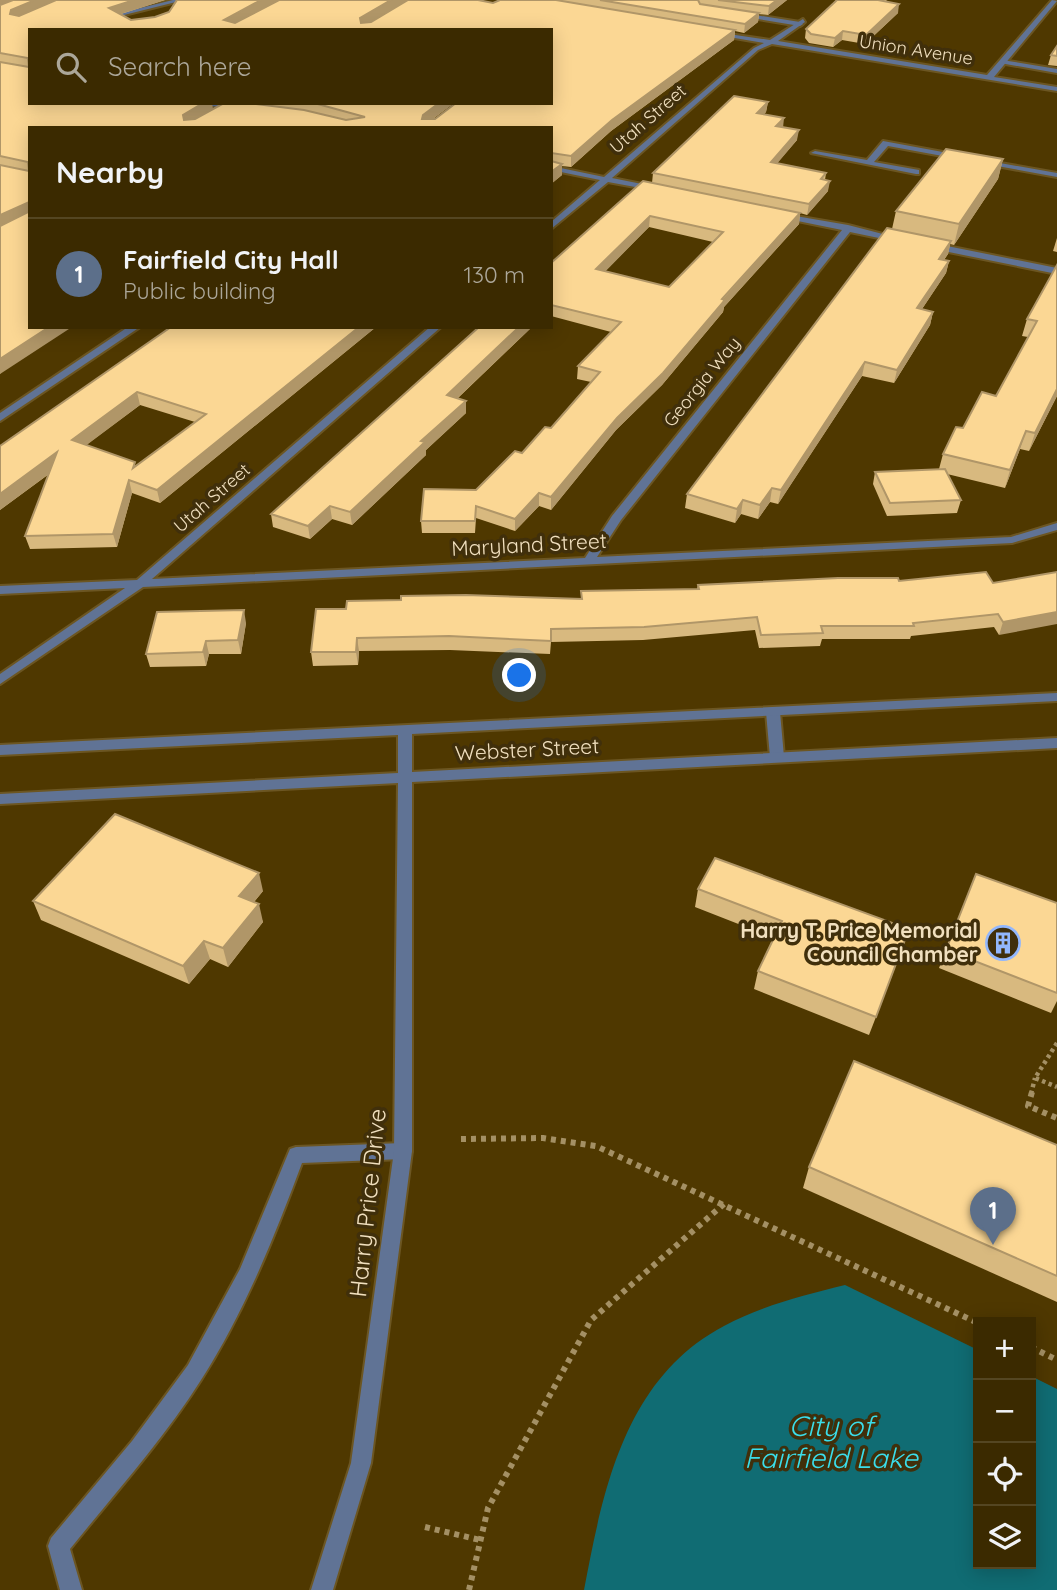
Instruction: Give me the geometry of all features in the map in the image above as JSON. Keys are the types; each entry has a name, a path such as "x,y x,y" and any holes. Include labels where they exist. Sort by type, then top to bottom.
{"street":[{"path":"170,11 180,0"},
{"path":"133,25 117,17 180,0"},
{"path":"989,78 1055,0"},
{"path":"734,14 801,22 784,36 771,42"},
{"name":"Union Avenue","path":"702,31 1057,89"},
{"name":"Utah Street","path":"553,225 756,49 771,42"},
{"path":"1002,62 1057,71"},
{"path":"215,114 231,105 247,109"},
{"path":"869,163 886,143 965,158"},
{"path":"815,153 916,172"},
{"path":"978,160 1057,175"},
{"path":"553,168 665,191"},
{"path":"769,212 913,242"},
{"name":"Georgia Way","path":"588,562 616,518 848,228"},
{"path":"926,244 1057,271"},
{"path":"0,418 132,329"},
{"name":"Utah Street","path":"0,680 140,583 434,329"},
{"name":"Maryland Street","path":"0,590 1012,540 1057,526"},
{"name":"Webster Street","path":"0,750 1057,697"},
{"path":"773,712 777,757"},
{"name":"Harry Price Drive","path":"322,1590 361,1463 403,1151 405,729"},
{"name":"Webster Street","path":"0,799 1057,743"},
{"path":"71,1590 58,1546 150,1434 210,1347 266,1236 296,1155 403,1151"}],"path":[{"path":"1057,1043 1035,1078 1028,1106 1057,1118"},
{"path":"1035,1078 1057,1087"},
{"path":"461,1139 543,1138 596,1146 725,1203 973,1321"},
{"path":"469,1590 488,1508 591,1320 725,1203"},
{"path":"1036,1350 1057,1360"},
{"path":"425,1527 480,1540"}],"water":[{"name":"City of Fairfield Lake","path":"845,1285 973,1348 973,1569 1036,1569 1036,1378 1057,1389 1057,1590 584,1590 600,1514 624,1440 641,1406 663,1375 690,1348 724,1326 783,1302"}],"building":[{"path":"13,0 35,0 11,10 10,14 19,16 56,0 134,0 109,8 131,20 169,12 177,0 261,0 224,20 235,23 279,0 391,0 360,18 361,23 371,22 408,0 478,0 493,3 500,0 556,0 735,30 612,120 571,156 553,153 553,126 28,126 28,162 0,156 0,62 28,67 28,105 200,105 183,115 184,120 195,119 220,105 263,105 304,110 346,120 365,117 321,105 436,105 423,115 422,119 435,119 453,105 553,105 553,28 28,28 28,58 0,53 0,5"},
{"path":"600,0 698,0 700,4 759,13 745,24"},
{"path":"718,0 777,0 769,6"},
{"path":"837,0 878,0 899,4 866,35 843,31 835,38 811,34 806,29"},
{"path":"734,96 768,102 757,113 784,118 776,126 799,130 771,162 826,173 821,179 830,181 809,204 653,173"},
{"path":"946,149 1003,159 959,224 896,211"},
{"path":"553,162 562,164 553,171"},
{"path":"0,165 28,171 28,202 0,215"},
{"path":"643,181 800,213 722,299 725,300 663,373 617,418 551,497 539,493 515,519 476,506 475,521 421,521 424,489 476,490 515,451 522,453 545,427 551,428 600,372 578,366 621,322 553,305 553,261","holes":["650,216 723,232 669,287 596,269"]},
{"path":"28,212 28,329 46,329 0,359 0,226"},
{"path":"887,228 951,241 939,259 949,261 917,308 933,312 897,370 865,362 781,490 772,488 760,505 743,500 737,509 687,494"},
{"path":"1057,265 1057,389 1035,433 1026,431 1010,470 943,454 956,427 963,428 982,392 996,396 1037,321 1027,319"},
{"path":"168,329 357,329 157,490 129,480 113,534 25,536 57,452 0,494 0,446","holes":["137,392 206,414 133,468 135,462 72,440"]},
{"path":"477,329 517,329 447,395 466,401 421,441 425,442 350,512 330,506 308,526 271,514"},
{"path":"945,469 961,500 890,503 875,472"},
{"path":"986,572 993,583 1057,572 1057,612 1003,622 998,614 913,623 914,626 821,626 823,633 761,635 757,617 644,627 551,629 551,641 449,636 357,638 356,652 311,652 316,609 346,609 347,601 401,600 401,596 466,595 582,599 581,591 699,589 698,585 838,578 898,578 899,581"},
{"path":"244,610 238,640 206,641 203,652 146,654 157,612"},
{"path":"115,814 259,873 239,896 259,904 223,948 204,941 183,966 33,901"},
{"path":"715,858 909,929 876,1017 758,971 782,921 698,889"},
{"name":"Harry T. Price Memorial Council Chamber","path":"976,874 1057,903 1057,993 946,950"},
{"path":"854,1061 1057,1145 1057,1276 809,1167"}],"place":[{"name":"Harry T. Price Memorial Council Chamber","path":"1003,943"},
{"name":"Fairfield City Hall","path":"993,1245"}]}
